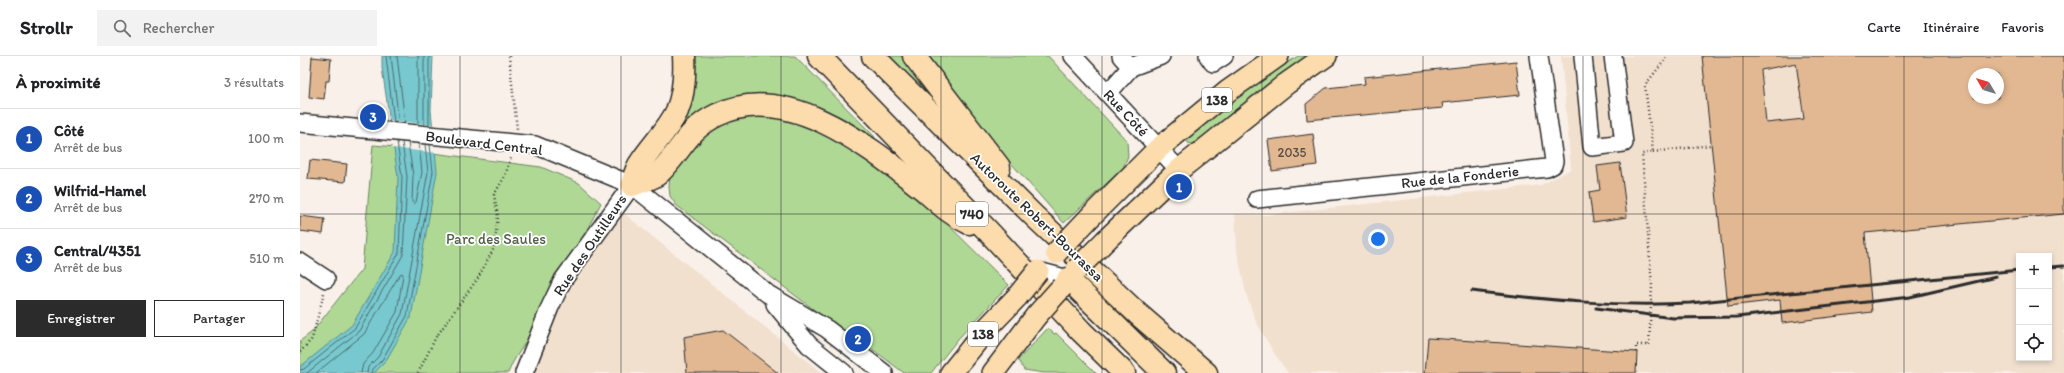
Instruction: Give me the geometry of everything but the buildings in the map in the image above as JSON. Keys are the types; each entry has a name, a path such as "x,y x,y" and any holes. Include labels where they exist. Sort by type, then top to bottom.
{"highway":[{"path":"632,185 640,163 665,130 677,110 683,90 685,71 684,56"},
{"name":"740","path":"819,56 988,231 1081,331 1124,373"},
{"name":"Autoroute Robert-Bourassa","path":"873,56 1035,217 1138,315 1206,373"},
{"path":"914,56 974,132 1035,217"},
{"path":"632,185 658,174 700,124 718,115 748,107 783,108 809,115 839,129 892,166 954,216 988,231"},
{"path":"1074,286 1164,373"}],"main road":[{"name":"138","path":"951,373 989,326 1038,272 1159,148 1228,91 1278,56"},
{"name":"138","path":"993,373 1036,316 1074,286 1106,239 1179,170 1286,84 1326,56"}],"street":[{"name":"Rue Côté","path":"1073,56 1179,170"},
{"path":"1108,93 1126,61 1161,56"},
{"path":"1208,56 1213,63 1224,56"},
{"name":"Rue de la Fonderie","path":"1257,199 1547,168 1553,165 1554,161 1539,56"},
{"path":"1583,56 1592,147 1624,143 1613,56"},
{"name":"Boulevard Central","path":"300,123 535,145 553,151 632,185 768,294 827,329 884,373"},
{"name":"Rue des Outilleurs","path":"524,373 550,307 563,280 632,185"},
{"path":"300,262 326,279"},
{"path":"1038,272 1074,286"},
{"name":"Boulevard Central","path":"768,294 810,345 844,373"}],"path":[{"path":"509,56 518,133"},
{"path":"1653,152 1645,85 1668,56"},
{"path":"1636,352 1636,345 1649,345 1652,286 1642,154 1711,145"},
{"path":"418,373 436,337 478,278 494,248 498,216 494,195 505,176 512,154"},
{"path":"300,352 312,339 326,279"}],"shaded area":[{"path":"1561,56 2064,56 2064,373 1288,373 1274,353 1256,322 1246,294 1237,251 1235,214 1265,215 1541,185 1571,169"},
{"path":"621,211 822,373 514,373"}],"green space":[{"path":"692,56 795,56 875,137 869,143 785,103 681,134 676,130"},
{"path":"890,56 906,56 925,81 920,87"},
{"path":"925,56 1048,56 1127,141 1128,156 1123,168 1064,223 989,138"},
{"path":"1298,56 1310,56 1193,144 1188,143 1186,139 1234,98"},
{"path":"772,113 807,124 839,139 918,195 1009,285 958,339 931,373 904,373 863,342 866,338 856,330 850,337 676,205 670,196 670,175 700,136 731,118"},
{"path":"373,145 397,147 402,177 398,252 354,327 300,371 300,341 312,332 362,269"},
{"name":"Parc des Saules","path":"433,153 541,167 579,183 601,203 538,322 513,362 508,373 368,373"},
{"path":"1048,328 1054,334 1056,333 1096,373 1044,373 1024,370 1018,360"}],"water":[{"path":"382,56 433,56 431,110 437,172 411,317 385,362 374,373 300,373 300,367 352,325 395,252 398,177 382,68"}],"pier":[{"path":"388,120 435,125 437,153 392,148"}],"railway":[{"path":"2052,267 2064,266"},
{"path":"1472,291 1581,302 1635,304 1690,303 2016,270"},
{"path":"1596,308 1673,318 1737,317 1910,297 1996,277"}],"place":[{"name":"Central/4351","path":"373,117"},
{"name":"Côté","path":"1179,187"},
{"name":"Wilfrid-Hamel","path":"858,339"}]}
